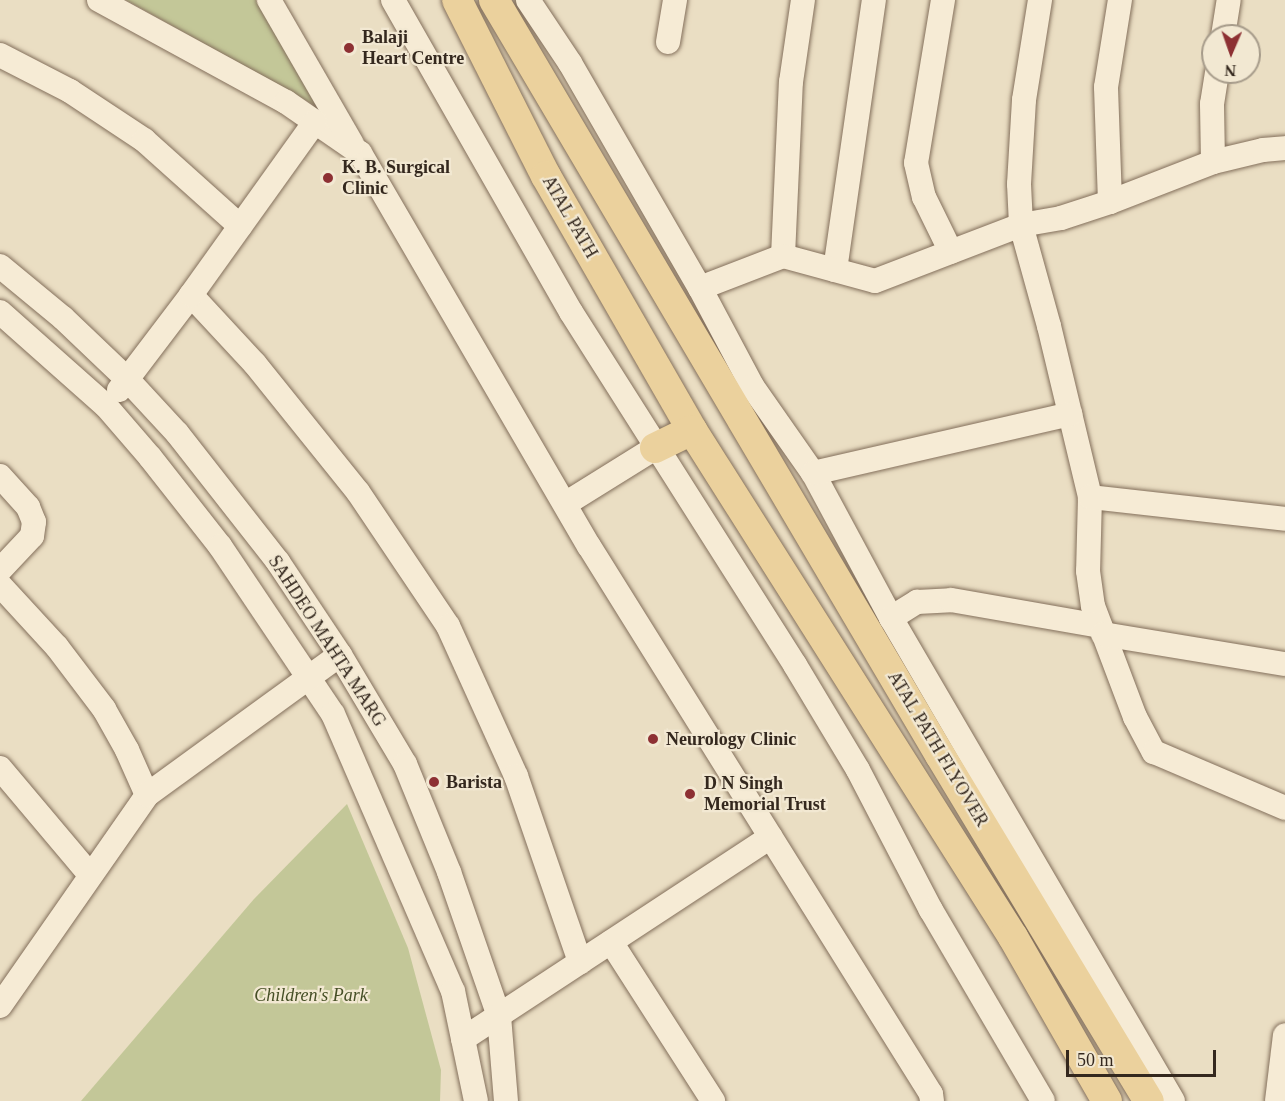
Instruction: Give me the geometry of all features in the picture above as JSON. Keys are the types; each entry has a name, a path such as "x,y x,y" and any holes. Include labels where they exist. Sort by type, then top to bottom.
{"main road":[{"name":"ATAL PATH","path":"457,0 546,176 692,430"},
{"path":"494,0 741,390"},
{"name":"ATAL PATH FLYOVER","path":"741,390 940,755 1149,1101"},
{"path":"655,448 692,430"},
{"name":"ATAL PATH FLYOVER","path":"692,430 1013,937 1107,1101"}],"street":[{"path":"99,0 286,102 354,149"},
{"path":"268,0 565,504 931,1094 932,1101"},
{"path":"393,0 571,312 655,448 795,665 858,770 931,910 1042,1101"},
{"path":"528,0 570,63 700,288 741,390 813,473 891,618 1173,1101"},
{"path":"668,42 675,0"},
{"path":"783,256 791,82 803,0"},
{"path":"835,270 874,0"},
{"path":"943,0 916,163 924,197 951,252"},
{"path":"1040,0 1024,100 1020,174 1021,225 1090,497 1088,571 1093,606 1136,717 1154,752 1285,808"},
{"path":"1110,202 1106,87 1120,0"},
{"path":"1225,24 1228,0"},
{"path":"0,55 70,91 144,140 240,226"},
{"path":"1213,162 1212,104 1215,84"},
{"path":"106,406 191,295 315,122"},
{"path":"700,288 783,256 875,281 1021,225 1061,218 1110,202 1213,162 1263,150 1285,148"},
{"name":"SAHDEO MAHTA MARG","path":"0,266 63,318 127,379 177,433 278,561 340,655 405,764 449,872 498,1016 506,1101"},
{"path":"191,295 255,364 358,492 448,626 516,776 580,963"},
{"name":"SAHDEO MAHTA MARG","path":"0,312 106,406 220,546 333,714 453,991 476,1101"},
{"path":"813,473 1070,414"},
{"path":"565,504 655,448"},
{"path":"0,476 28,507 34,522 32,536 0,570"},
{"path":"1090,497 1285,519"},
{"path":"0,585 57,647 104,709 127,750 147,795"},
{"path":"891,618 916,602 951,600 1285,664"},
{"path":"0,1006 147,795 340,655"},
{"path":"0,768 90,875"},
{"path":"464,1039 771,837"},
{"path":"611,942 713,1101"},
{"path":"1277,1101 1285,1035"}],"green space":[{"path":"126,0 256,0 316,106"},
{"name":"Children's Park","path":"347,804 408,948 441,1070 440,1101 81,1101 254,899"}],"place":[{"name":"Balaji Heart Centre","path":"349,48"},
{"name":"K. B. Surgical Clinic","path":"328,178"},
{"name":"Neurology Clinic","path":"653,739"},
{"name":"Barista","path":"434,782"},
{"name":"D N Singh Memorial Trust","path":"690,794"}]}
